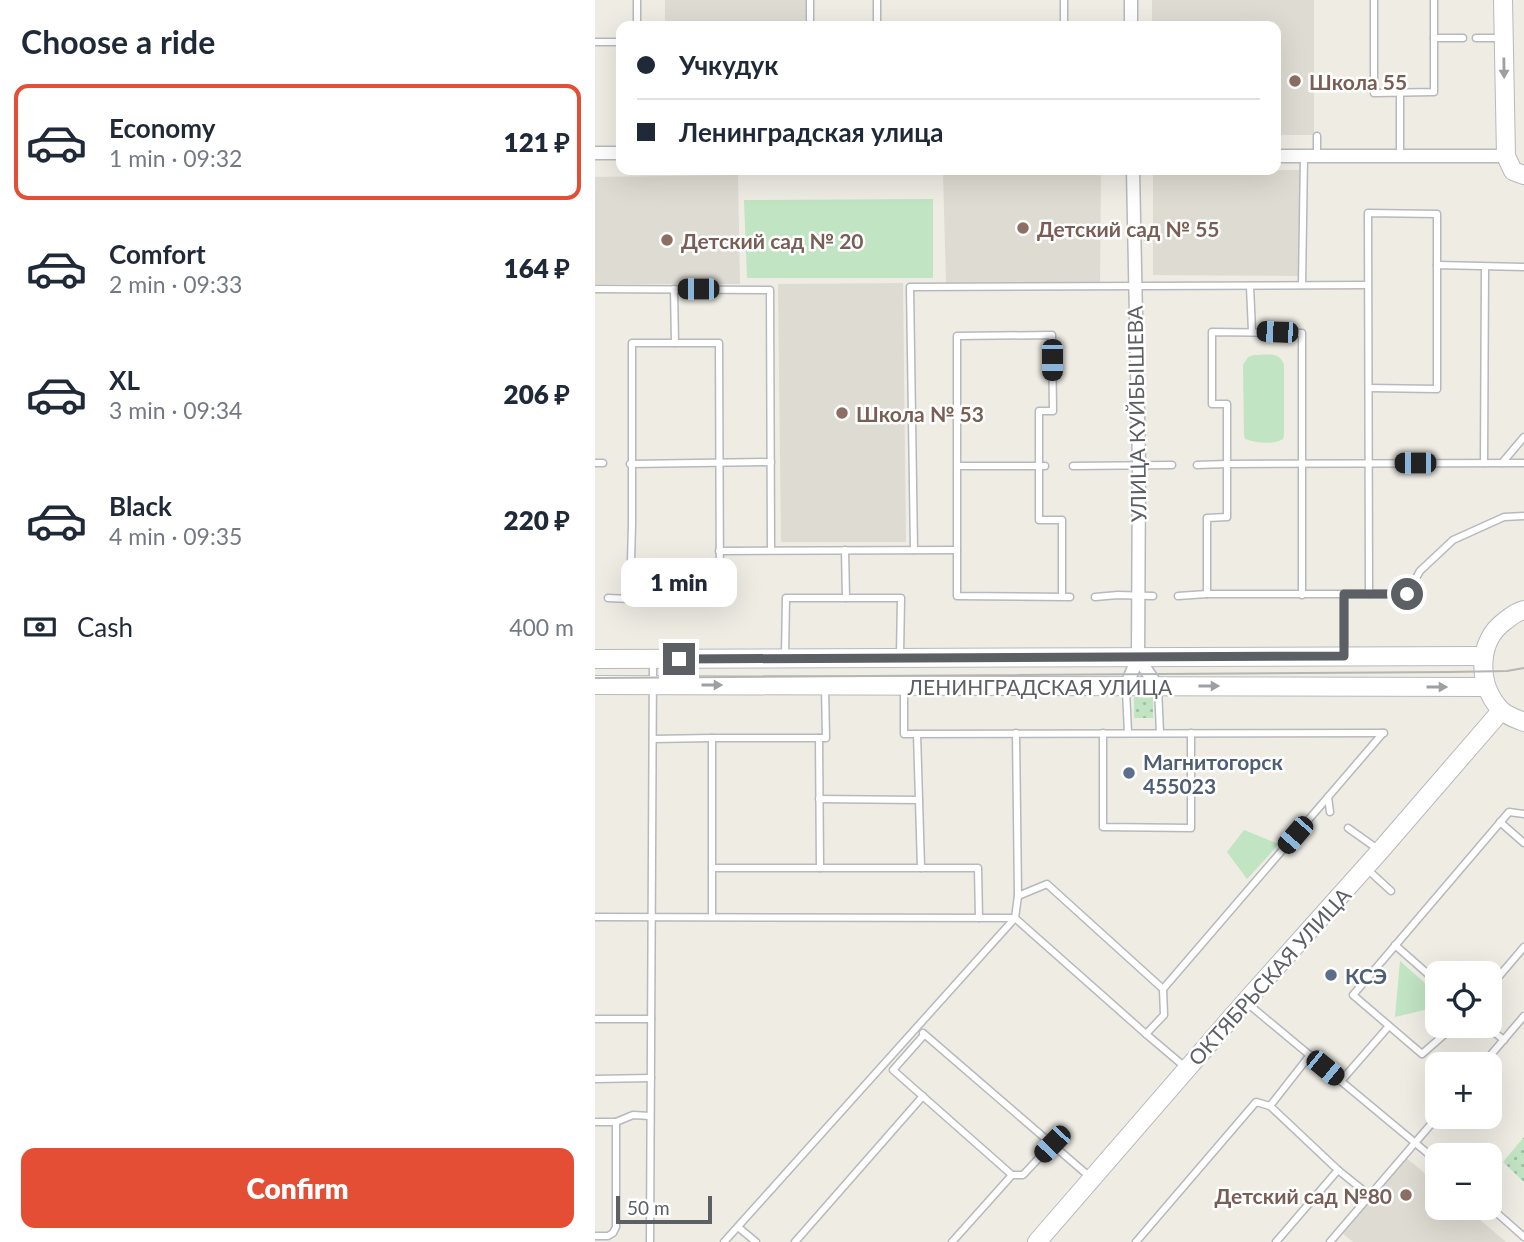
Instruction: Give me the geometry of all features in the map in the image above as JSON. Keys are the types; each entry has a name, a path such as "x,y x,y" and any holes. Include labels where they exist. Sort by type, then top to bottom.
{"main road":[{"path":"1503,0 1506,156 1513,171 1524,175"},
{"path":"1524,610 1516,612 1495,628 1483,656 1486,687 1501,711 1524,722"},
{"name":"ЛЕНИНГРАДСКАЯ УЛИЦА","path":"595,659 1483,656"},
{"name":"ЛЕНИНГРАДСКАЯ УЛИЦА","path":"595,685 1157,686 1329,691 1486,687"},
{"name":"ОКТЯБРЬСКАЯ УЛИЦА","path":"1037,1242 1501,711"}],"street":[{"path":"1131,0 1131,21"},
{"path":"595,153 616,153"},
{"path":"1281,156 1506,156"},
{"name":"УЛИЦА КУЙБЫШЕВА","path":"1126,686 1138,658 1139,465 1133,175"},
{"path":"1138,658 1157,686"}],"lane":[{"path":"637,0 637,21"},
{"path":"810,0 810,21"},
{"path":"877,0 877,21"},
{"path":"1064,0 1064,21"},
{"path":"1374,0 1374,93 1434,92 1434,0"},
{"path":"1434,38 1462,38"},
{"path":"1476,38 1503,38"},
{"path":"595,42 616,42"},
{"path":"1400,93 1400,157"},
{"path":"1302,285 1311,156 1317,136"},
{"path":"1369,388 1437,389 1437,214 1369,214 1367,285 1369,594"},
{"path":"1437,265 1524,267"},
{"path":"1484,463 1485,267"},
{"path":"914,550 910,287 1367,285"},
{"path":"1250,286 1252,331"},
{"path":"595,289 770,290 771,550"},
{"path":"674,289 675,344"},
{"path":"1207,594 1207,518 1227,517 1227,404 1212,404 1212,332 1252,331 1302,332 1302,595"},
{"path":"1062,596 1062,520 1039,520 1042,466 1039,411 1052,411 1052,335 957,335 957,596 1070,597"},
{"path":"608,598 630,598 720,598 719,343 632,344 630,598"},
{"path":"1502,463 1524,437"},
{"path":"631,463 771,462"},
{"path":"1197,465 1524,463"},
{"path":"1073,466 1172,465"},
{"path":"958,466 1042,466"},
{"path":"1178,596 1407,594 1420,571 1453,540 1504,517 1524,516"},
{"path":"845,550 846,598"},
{"path":"719,551 957,550"},
{"path":"1344,594 1344,656"},
{"path":"1095,597 1153,596"},
{"path":"785,659 786,598 901,598 900,658"},
{"path":"650,1242 653,659"},
{"path":"653,739 826,738 825,685"},
{"path":"904,685 904,734 1384,733 1163,989 1164,1014 1146,1034"},
{"path":"1126,686 1128,733"},
{"path":"1157,686 1160,733"},
{"path":"1329,723 1329,733"},
{"path":"724,1242 1015,918 1018,896 1016,733"},
{"path":"1103,733 1103,827 1191,828 1191,733"},
{"path":"917,734 921,868"},
{"path":"712,738 712,917"},
{"path":"819,738 820,868"},
{"path":"1328,796 1330,813"},
{"path":"819,799 919,800"},
{"path":"1440,1038 1422,1054 1353,995 1509,812 1524,814"},
{"path":"1500,822 1524,843"},
{"path":"1348,828 1380,851"},
{"path":"712,868 978,868 979,918"},
{"path":"1365,868 1391,891"},
{"path":"1018,896 1047,884 1163,989"},
{"path":"1413,911 1420,917"},
{"path":"595,917 1015,918 1187,1069"},
{"path":"1395,946 1425,972"},
{"path":"1502,973 1524,947"},
{"path":"1245,1002 1425,1150"},
{"path":"1494,1052 1524,1016"},
{"path":"595,1019 651,1019"},
{"path":"917,1026 924,1035 1092,1178"},
{"path":"1341,1081 1389,1026"},
{"path":"924,1035 893,1070 1012,1175 1023,1175 1052,1144"},
{"path":"1270,1106 1310,1055"},
{"path":"595,1079 651,1079"},
{"path":"795,1242 923,1096"},
{"path":"1136,1242 1256,1102 1270,1106 1338,1170 1370,1195"},
{"path":"595,1122 616,1122 633,1115 650,1116"},
{"path":"595,1236 608,1236 616,1227 616,1122"},
{"path":"1330,1242 1427,1129"},
{"path":"1276,1242 1338,1170"},
{"path":"952,1242 1012,1175"},
{"path":"1502,1216 1523,1232"},
{"path":"738,1227 756,1242"}],"shaded area":[{"path":"665,0 808,0 808,21 665,21"},
{"name":"Школа 55","path":"1152,0 1314,0 1314,135 1281,135 1281,21 1152,21"},
{"path":"1281,170 1300,170 1300,276 1153,275 1153,175 1281,175"},
{"name":"Детский сад № 20","path":"738,175 740,284 595,284 595,177"},
{"name":"Детский сад № 55","path":"943,175 1101,175 1100,282 946,283"},
{"name":"Школа № 53","path":"903,283 906,542 781,542 778,284"},
{"name":"Детский сад №80","path":"1405,1157 1425,1173 1425,1220 1480,1220 1506,1242 1353,1242 1343,1234"}],"green space":[{"path":"933,199 933,278 747,278 744,200"},
{"path":"1276,356 1284,365 1284,435 1283,439 1274,442 1254,442 1245,439 1244,435 1243,365 1248,357"},
{"path":"1134,697 1153,697 1153,718 1134,718"},
{"path":"1244,830 1279,844 1247,879 1227,852"},
{"path":"1400,961 1425,983 1425,1010 1395,1017"},
{"path":"1524,1137 1524,1182 1503,1162"}],"tram line":[{"path":"595,678 1449,672 1524,668"}],"place":[{"name":"Школа 55","path":"1295,81"},
{"name":"Детский сад № 55","path":"1023,228"},
{"name":"Детский сад № 20","path":"667,240"},
{"name":"Школа № 53","path":"842,413"},
{"name":"Магнитогорск 455023","path":"1129,773"},
{"name":"КСЭ","path":"1331,975"},
{"name":"Детский сад №80","path":"1406,1195"}],"route":[{"path":"679,659 1344,656 1344,594 1407,594"}]}
